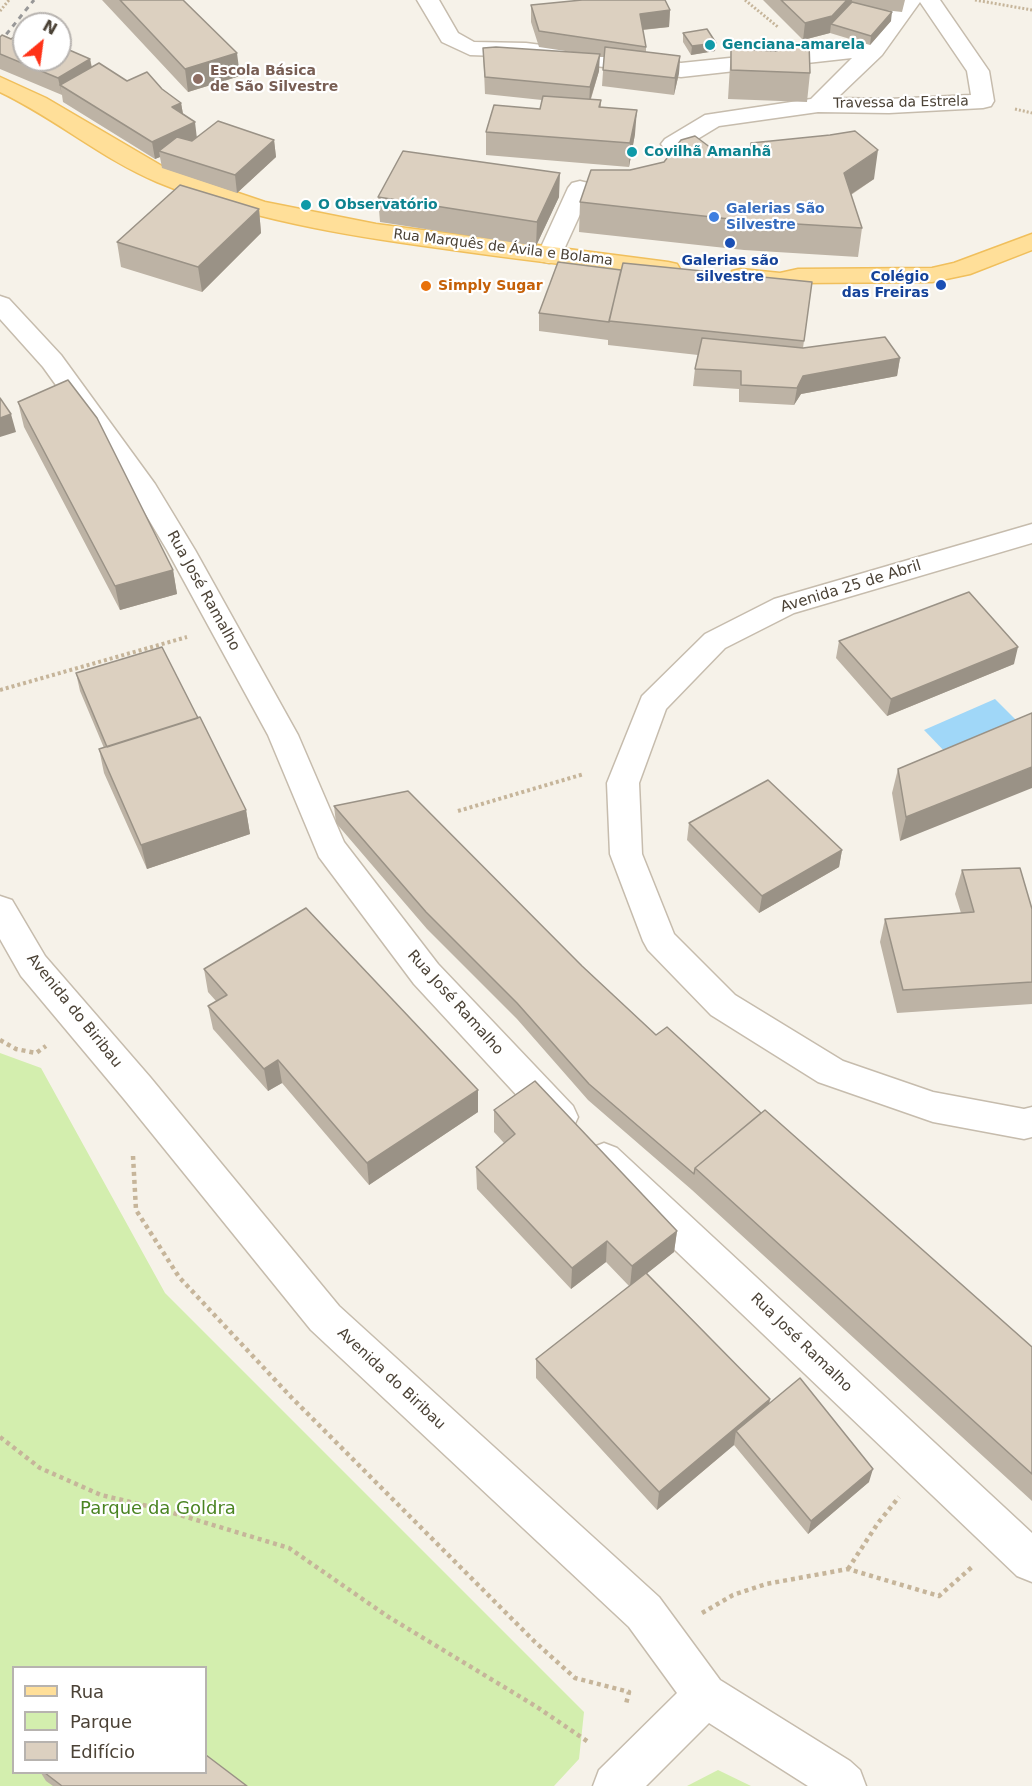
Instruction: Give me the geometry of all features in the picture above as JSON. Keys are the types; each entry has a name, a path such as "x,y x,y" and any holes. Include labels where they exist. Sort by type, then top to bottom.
{"main road":[{"name":"Rua Marquês de Ávila e Bolama","path":"0,84 58,112 147,168 203,191 309,219 362,230 549,256 688,271"},
{"path":"723,274 781,281 798,276 891,278 932,275 961,269 1032,242"}],"street":[{"path":"428,0 450,37 470,48 526,50 681,70 874,50"},
{"path":"818,105 850,70 874,50 897,24 911,0"},
{"name":"Travessa da Estrela","path":"674,144 713,120 818,105 889,106 983,101 978,71 928,0"},
{"path":"549,256 580,188"},
{"name":"Rua José Ramalho","path":"0,304 51,361 141,484 181,550 283,735 330,848 426,974 573,1130 679,1227 1032,1561"},
{"name":"Avenida 25 de Abril","path":"1032,533 784,606 715,641 653,704 623,783 626,854 660,941 723,1005 831,1072 933,1107 1024,1124 1032,1122"},
{"name":"Avenida do Biribau","path":"0,909 33,966 137,1088 325,1318 644,1612 705,1695 834,1777 844,1786"},
{"path":"0,932 33,966"},
{"path":"615,1786 705,1695"}],"path":[{"path":"0,11 9,0"},
{"path":"975,0 1032,9"},
{"path":"0,690 182,638"},
{"path":"458,811 572,777"},
{"path":"0,1040 16,1049 36,1053 55,1041"},
{"path":"128,1148 134,1158 136,1209 179,1277 291,1397 535,1642 575,1678 629,1692"},
{"path":"0,1437 40,1468 101,1495 160,1509 289,1548 387,1616 537,1707 594,1746"},
{"path":"848,1569 886,1510"},
{"path":"709,1607 733,1595 766,1584 848,1569 939,1596 954,1584"}],"green space":[{"name":"Parque da Goldra","path":"0,1053 41,1068 165,1293 584,1712 579,1759 554,1786 0,1786"},
{"path":"718,1770 751,1786 687,1786"}],"water":[{"path":"995,699 1019,723 948,755 924,730"}],"building":[{"path":"120,0 183,0 237,53 185,69"},
{"path":"582,0 665,0 670,10 640,14 646,47 539,31 531,5"},
{"path":"781,0 847,0 832,16 805,23"},
{"path":"852,2 892,12 871,36 831,24"},
{"path":"707,29 716,43 692,46 683,33"},
{"path":"2,35 11,39 12,59 0,54 0,37"},
{"path":"777,42 809,43 810,73 731,70 731,49 777,51"},
{"path":"605,47 680,56 675,78 603,70"},
{"path":"483,48 600,54 590,87 485,77"},
{"path":"72,51 90,59 72,70"},
{"path":"99,63 127,81 147,72 162,89 181,103 172,107 195,122 152,142 60,85"},
{"path":"44,72 68,72 58,78"},
{"path":"543,96 601,100 599,107 637,110 630,143 486,132 494,105 540,109"},
{"path":"218,121 274,140 235,175 159,151 177,137 192,141"},
{"path":"855,131 878,150 844,173 862,228 747,221 580,202 591,170 630,170 664,162 681,140 695,136 719,154 750,157 751,143"},
{"path":"403,151 560,173 537,222 378,197"},
{"path":"180,185 259,209 198,267 117,242"},
{"path":"558,262 621,270 609,322 539,313"},
{"path":"623,263 812,282 804,341 609,321"},
{"path":"885,337 900,358 803,376 797,388 741,385 741,371 695,369 702,338 803,348"},
{"path":"68,380 97,418 173,570 115,586 18,402"},
{"path":"0,398 11,414 0,418"},
{"path":"969,592 1018,647 891,699 839,641"},
{"path":"162,647 198,718 107,747 76,673"},
{"path":"1032,713 1032,767 906,817 898,769"},
{"path":"200,717 246,810 141,845 99,749"},
{"path":"768,780 842,850 762,896 689,823"},
{"path":"408,791 582,966 656,1035 667,1027 761,1113 695,1168 694,1174 589,1084 517,1003 426,912 334,806"},
{"path":"1020,868 1032,909 1032,982 903,990 885,919 974,912 962,870"},
{"path":"306,908 478,1090 367,1163 278,1060 264,1069 208,1006 227,995 204,969"},
{"path":"535,1081 677,1231 632,1266 607,1241 572,1268 476,1167 515,1134 494,1110"},
{"path":"765,1110 1032,1347 1032,1474 695,1168"},
{"path":"646,1273 770,1399 659,1492 536,1359"},
{"path":"800,1378 873,1469 811,1521 736,1431"},
{"path":"207,1756 247,1786 62,1786 46,1774 207,1774"}],"railway":[{"path":"0,42 34,0"}],"place":[{"name":"Genciana-amarela","path":"710,45"},
{"name":"Escola Básica de São Silvestre","path":"198,79"},
{"name":"Covilhã Amanhã","path":"632,152"},
{"name":"O Observatório","path":"306,205"},
{"name":"Galerias São Silvestre","path":"714,217"},
{"name":"Galerias são silvestre","path":"730,243"},
{"name":"Colégio das Freiras","path":"941,285"},
{"name":"Simply Sugar","path":"426,286"}]}
